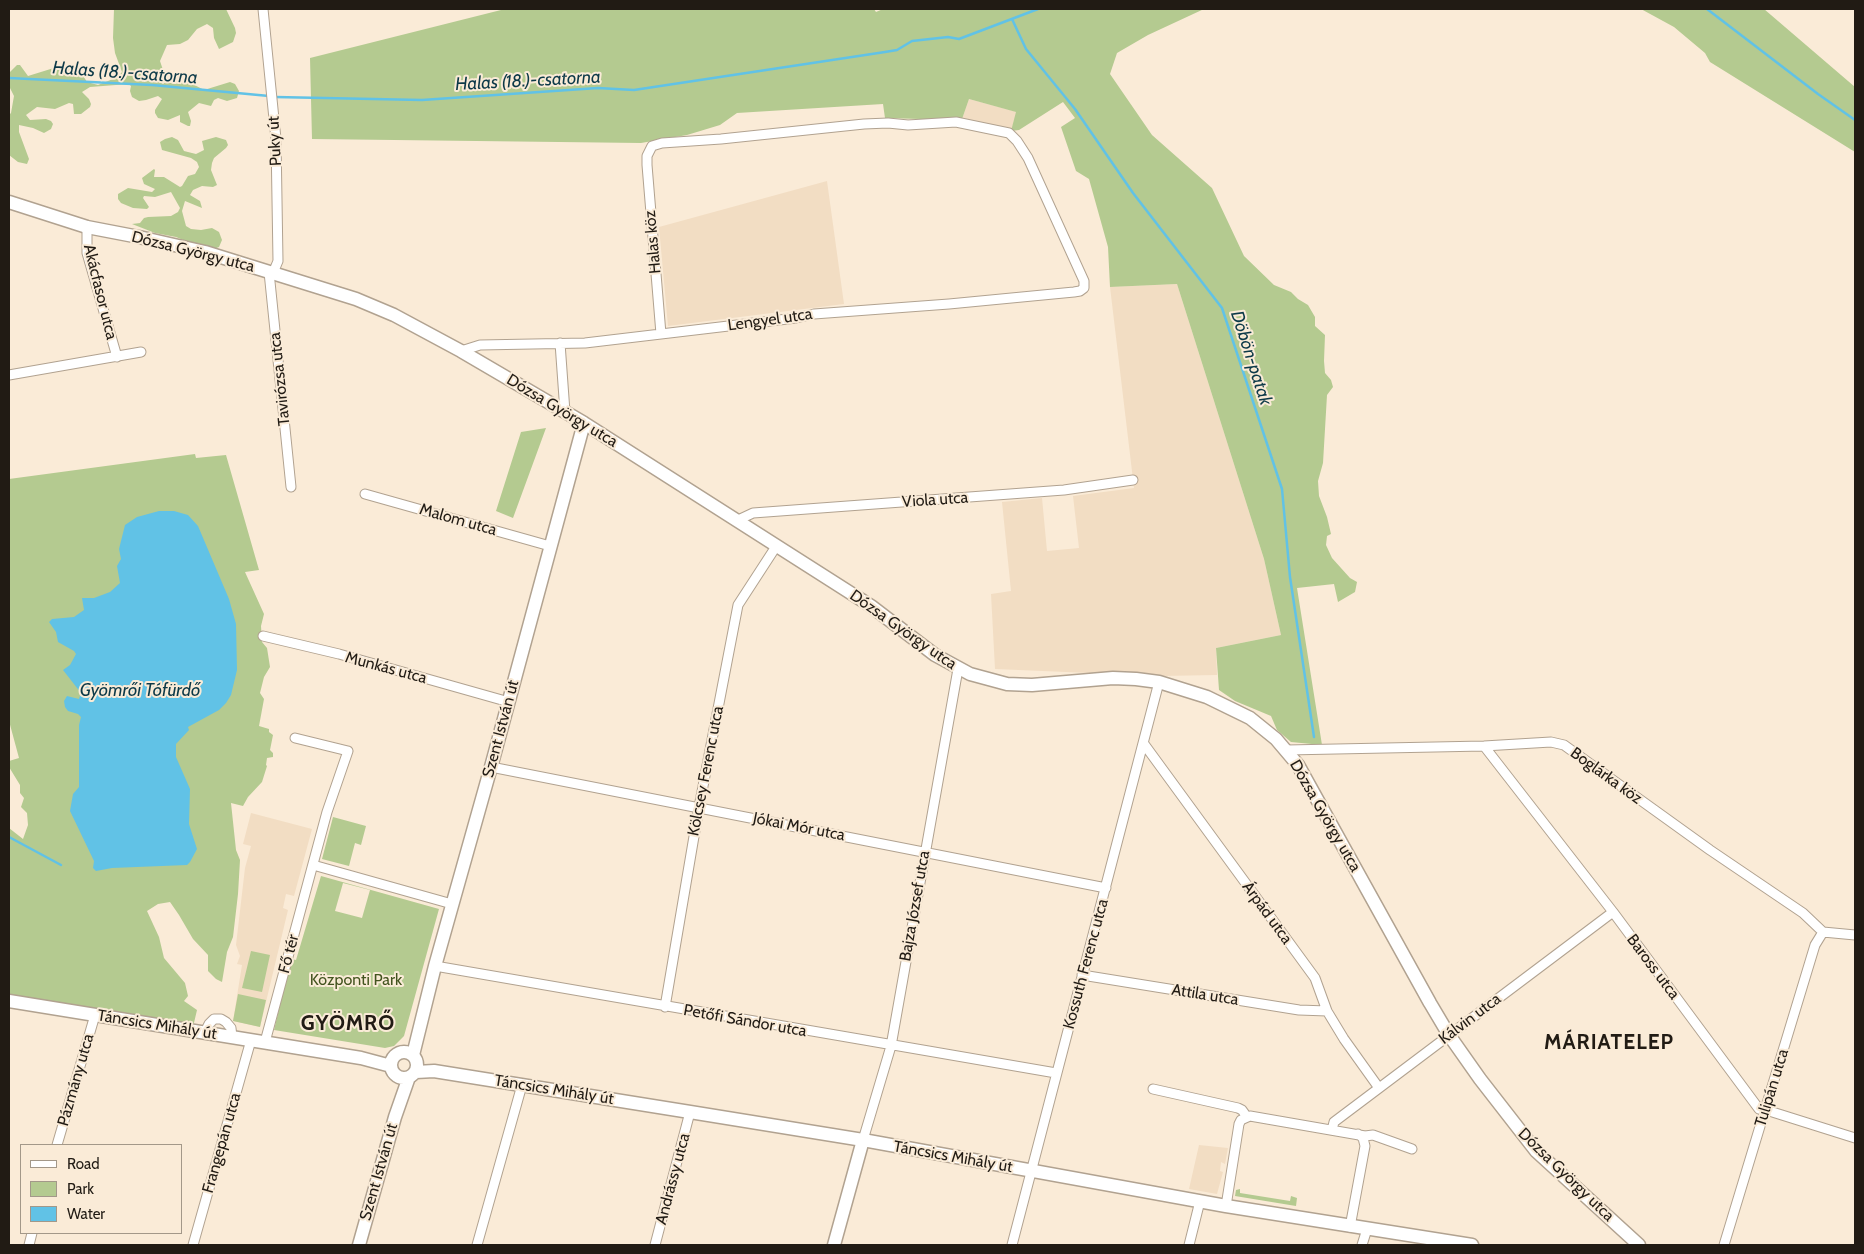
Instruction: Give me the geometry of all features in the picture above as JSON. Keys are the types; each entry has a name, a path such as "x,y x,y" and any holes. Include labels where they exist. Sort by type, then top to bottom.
{"street":[{"name":"Puky út","path":"263,9 276,139 278,262 271,272"},
{"name":"Halas köz","path":"661,334 647,165 649,150 652,146 662,142 721,139 888,123 908,125 956,122 1009,133 1028,158 1080,270 1084,281 1084,288 1080,291"},
{"name":"Dózsa György utca","path":"9,202 87,227 205,252 356,299 394,315 461,351 584,423 871,606 935,655 958,669 985,680 1007,684 1032,685 1113,678 1159,682 1185,689 1216,701 1250,718 1287,750 1312,790 1448,1035 1480,1080 1536,1151 1639,1245"},
{"name":"Akácfasor utca","path":"87,227 87,253 117,357"},
{"name":"Tavirózsa utca","path":"271,272 291,487"},
{"name":"Lengyel utca","path":"461,351 480,345 585,343 796,318 814,314 949,304 1080,291"},
{"path":"560,343 565,412"},
{"name":"Akácfasor utca","path":"9,375 141,352"},
{"name":"Szent István út","path":"359,1245 400,1099 405,1065 417,1034 584,423"},
{"name":"Viola utca","path":"738,520 753,513 1064,490 1133,480"},
{"name":"Malom utca","path":"365,494 550,546"},
{"name":"Kölcsey Ferenc utca","path":"665,1007 699,807 738,605 777,545"},
{"name":"Munkás utca","path":"263,636 339,654 508,702"},
{"name":"Bajza József utca","path":"862,1140 891,1046 958,669"},
{"name":"Kossuth Ferenc utca","path":"1012,1245 1159,682"},
{"name":"Fő tér","path":"266,1042 327,812 348,751 294,738"},
{"name":"Boglárka köz","path":"1287,750 1484,746 1551,742 1564,745 1710,850 1803,913 1823,932"},
{"name":"Árpád utca","path":"1144,744 1314,978 1327,1011 1344,1039 1379,1088"},
{"name":"Baross utca","path":"1484,746 1613,912 1759,1109 1855,1138"},
{"name":"Jókai Mór utca","path":"491,767 1106,888"},
{"path":"313,865 452,904"},
{"name":"Kálvin utca","path":"1332,1130 1334,1122 1613,912"},
{"path":"1823,932 1855,935"},
{"name":"Tulipán utca","path":"1724,1245 1815,945 1823,932"},
{"name":"Petőfi Sándor utca","path":"435,966 1056,1073"},
{"name":"Attila utca","path":"1082,975 1299,1010 1327,1011"},
{"name":"Táncsics Mihály út","path":"9,1001 364,1058 434,1072 862,1140 1226,1206 1472,1245"},
{"name":"Pázmány utca","path":"57,1144 95,1015"},
{"name":"Frangepán utca","path":"193,1245 251,1040"},
{"path":"477,1245 522,1085"},
{"path":"1153,1089 1238,1108 1247,1117"},
{"name":"Andrássy utca","path":"655,1245 690,1112"},
{"path":"1226,1206 1239,1124 1241,1120 1247,1117 1254,1116 1332,1130 1373,1135 1412,1149"},
{"path":"1350,1226 1365,1146 1363,1138 1358,1134"},
{"path":"834,1245 862,1140"},
{"path":"1189,1245 1200,1201"},
{"path":"1362,1245 1366,1229"}],"shaded area":[{"path":"969,99 1017,112 1011,131 961,122"},
{"path":"827,181 844,304 668,326 659,227"},
{"path":"1177,284 1264,559 1281,635 1216,648 1217,675 1161,676 995,669 991,594 1011,591 1002,502 1042,498 1047,551 1079,548 1073,496 1134,488 1110,287"},
{"path":"251,813 312,829 294,896 286,894 283,908 288,910 260,1027 233,1021 242,965 237,964 240,956 236,945 245,868 251,846 243,844"},
{"path":"1199,1145 1228,1148 1225,1164 1221,1162 1220,1171 1223,1172 1217,1194 1189,1189"}],"green space":[{"path":"114,9 226,9 235,28 236,33 233,42 219,49 214,38 213,28 207,24 197,29 188,40 180,44 167,45 160,61 163,70 159,81 163,84 166,82 175,84 187,81 204,90 230,82 235,84 239,91 237,98 227,101 218,98 214,100 211,106 199,103 188,112 191,121 190,126 188,126 180,122 180,115 168,120 158,118 155,110 162,99 158,96 139,101 132,97 129,84 90,87 82,92 89,99 90,107 81,114 74,114 73,104 69,103 55,109 37,107 26,115 30,120 46,119 53,124 51,129 44,133 19,125 19,132 29,159 27,164 18,162 9,155 9,115 14,96 9,86 9,73 17,65 20,65 28,76 57,67 75,69 80,71 87,82 98,85 118,77 122,72 115,53 113,38"},
{"path":"505,9 874,9 876,12 883,9 1204,9 1148,35 1117,53 1110,74 1152,135 1212,188 1244,256 1274,285 1291,292 1308,305 1315,317 1315,326 1325,335 1325,373 1331,380 1333,387 1327,395 1323,463 1318,481 1319,496 1331,534 1327,536 1326,545 1332,558 1350,578 1357,582 1355,592 1338,602 1334,584 1297,588 1322,745 1291,742 1277,730 1271,716 1235,701 1219,690 1216,648 1281,635 1264,559 1177,284 1110,287 1108,247 1089,179 1076,171 1061,127 1075,118 1063,102 1019,130 1011,131 1016,112 969,99 961,122 955,120 885,118 883,104 737,113 720,125 687,135 641,143 312,139 310,58"},
{"path":"1641,9 1764,9 1855,87 1855,152 1710,62 1705,53 1674,27"},
{"path":"172,137 178,140 184,151 196,154 204,150 202,141 216,137 226,140 228,145 214,158 212,163 211,170 217,185 213,187 202,186 193,190 190,195 200,201 202,208 185,201 182,211 186,226 191,229 212,228 219,232 222,240 219,247 214,249 176,237 155,233 132,224 140,223 144,218 171,216 178,212 180,208 171,192 155,197 144,196 143,198 149,207 147,209 133,208 121,203 118,199 118,194 128,188 152,192 155,189 144,184 142,178 154,169 154,177 164,177 180,187 188,176 195,174 199,167 197,162 191,158 162,150 160,142"},
{"path":"546,428 513,518 496,511 521,432"},
{"path":"195,454 196,458 226,455 259,570 245,572 264,614 261,626 262,642 267,648 270,667 264,677 260,693 264,699 259,726 269,729 269,732 273,735 270,750 273,753 273,757 267,758 267,766 262,782 248,797 243,806 231,803 236,850 240,860 233,937 227,952 222,982 208,971 208,955 193,939 170,902 158,904 147,911 159,937 164,958 185,983 188,996 184,1001 197,1010 193,1027 9,997 9,828 23,839 28,825 27,813 21,807 24,798 20,793 20,785 9,767 9,761 19,758 9,721 9,479"},
{"path":"333,817 366,826 361,845 355,843 349,866 322,859"},
{"name":"Központi Park","path":"321,876 439,909 404,1036 394,1046 385,1048 274,1030 291,959 296,960","holes":["343,883 370,890 362,918 335,911"]},
{"path":"251,951 270,955 262,992 242,988"},
{"path":"238,994 266,1000 260,1027 233,1021"},
{"path":"1240,1189 1240,1193 1290,1201 1291,1196 1297,1198 1296,1206 1235,1196 1236,1190"}],"water":[{"name":"Gyömrői Tófürdő","path":"159,511 174,511 188,515 198,526 229,599 236,624 237,670 231,695 226,703 219,710 188,727 189,730 176,744 176,757 190,789 189,824 197,849 190,862 187,865 112,868 96,871 93,868 94,861 70,811 73,794 79,787 79,725 81,717 68,711 64,701 67,696 79,699 81,693 63,670 70,665 76,654 58,642 56,632 49,622 52,619 74,617 84,610 82,598 94,598 110,592 120,583 117,566 121,559 119,549 125,525 137,517"}],"waterway":[{"name":"Halas (18.)-csatorna","path":"275,97 422,100 598,88 634,90 897,50 912,41 948,37 959,39 1038,9"},
{"path":"1707,9 1855,120"},
{"name":"Döbön-patak","path":"1012,19 1026,49 1075,109 1133,193 1222,308 1282,489 1290,577 1314,737"},
{"name":"Halas (18.)-csatorna","path":"9,78 152,85 269,96"},
{"path":"9,837 61,865"}],"district":[{"name":"GYÖMRŐ","path":"348,1024"},
{"name":"MÁRIATELEP","path":"1609,1043"}]}
